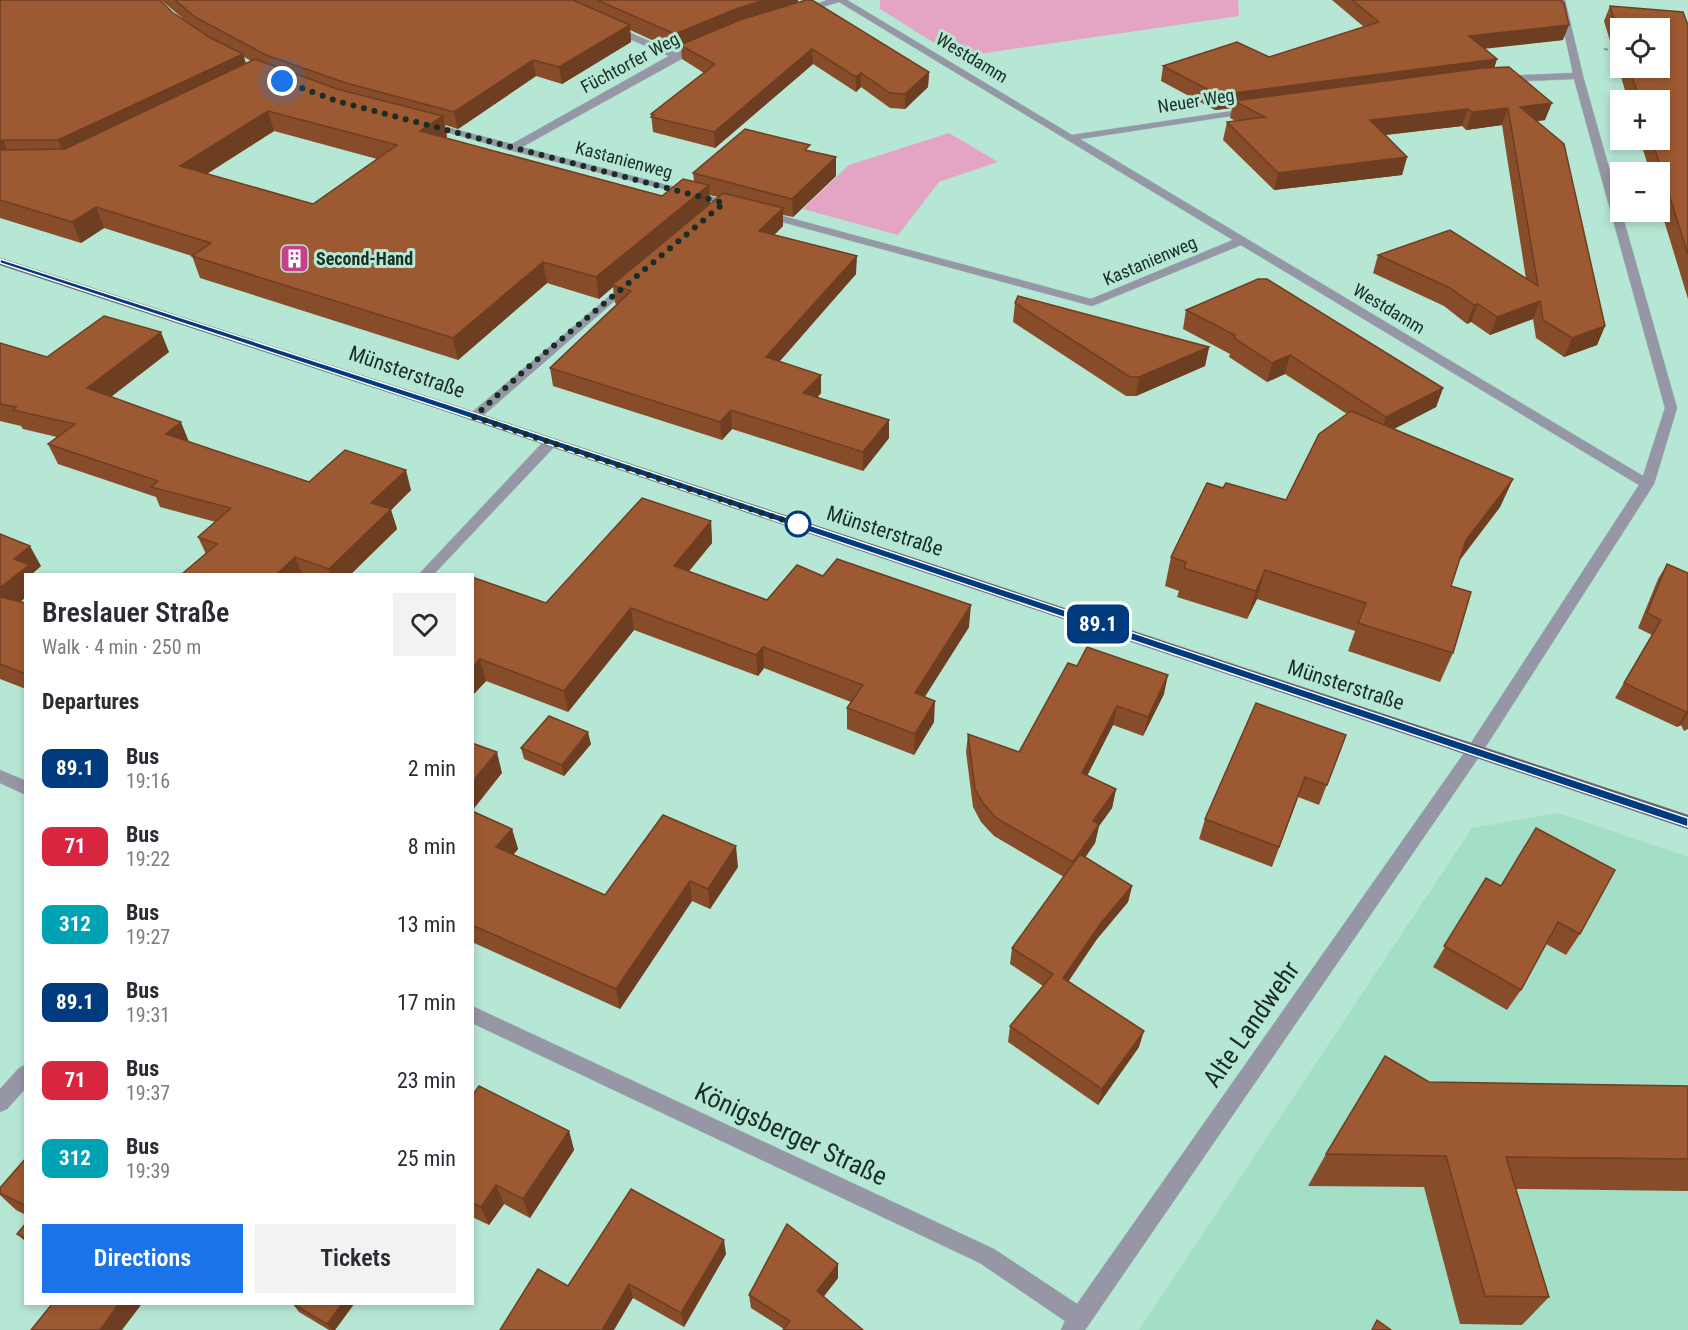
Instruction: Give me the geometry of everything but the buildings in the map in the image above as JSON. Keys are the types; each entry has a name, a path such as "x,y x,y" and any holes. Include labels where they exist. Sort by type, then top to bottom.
{"main road":[{"name":"Münsterstraße","path":"0,261 1688,822"}],"street":[{"path":"793,13 839,0"},
{"name":"Westdamm","path":"839,0 1647,484"},
{"path":"1475,750 1647,484 1671,408 1578,76 1561,0"},
{"path":"600,23 676,56"},
{"name":"Füchtorfer Weg","path":"513,148 676,56 706,43"},
{"path":"1488,79 1578,76"},
{"name":"Neuer Weg","path":"1070,138 1258,108"},
{"name":"Kastanienweg","path":"421,123 720,207 1092,303 1241,241"},
{"path":"474,417 526,369 643,271"},
{"path":"427,573 550,442"},
{"name":"Alte Landwehr","path":"1075,1324 1475,750"},
{"path":"0,776 24,788"},
{"name":"Königsberger Straße","path":"474,1015 987,1256 1075,1324"},
{"path":"0,1103 24,1076"}],"shaded area":[{"path":"880,0 1238,0 1239,16 957,57 880,9"},
{"path":"949,133 998,162 939,182 898,235 803,209 849,165"},
{"path":"1558,813 1688,857 1688,1330 1139,1330 1472,828"}],"bus line":[{"name":"89.1","path":"0,261 440,405 1688,822"}],"place":[{"name":"Second-Hand","path":"295,259"}],"route":[{"path":"282,81 340,102 724,203 526,369 474,417 804,527 798,524"}]}
